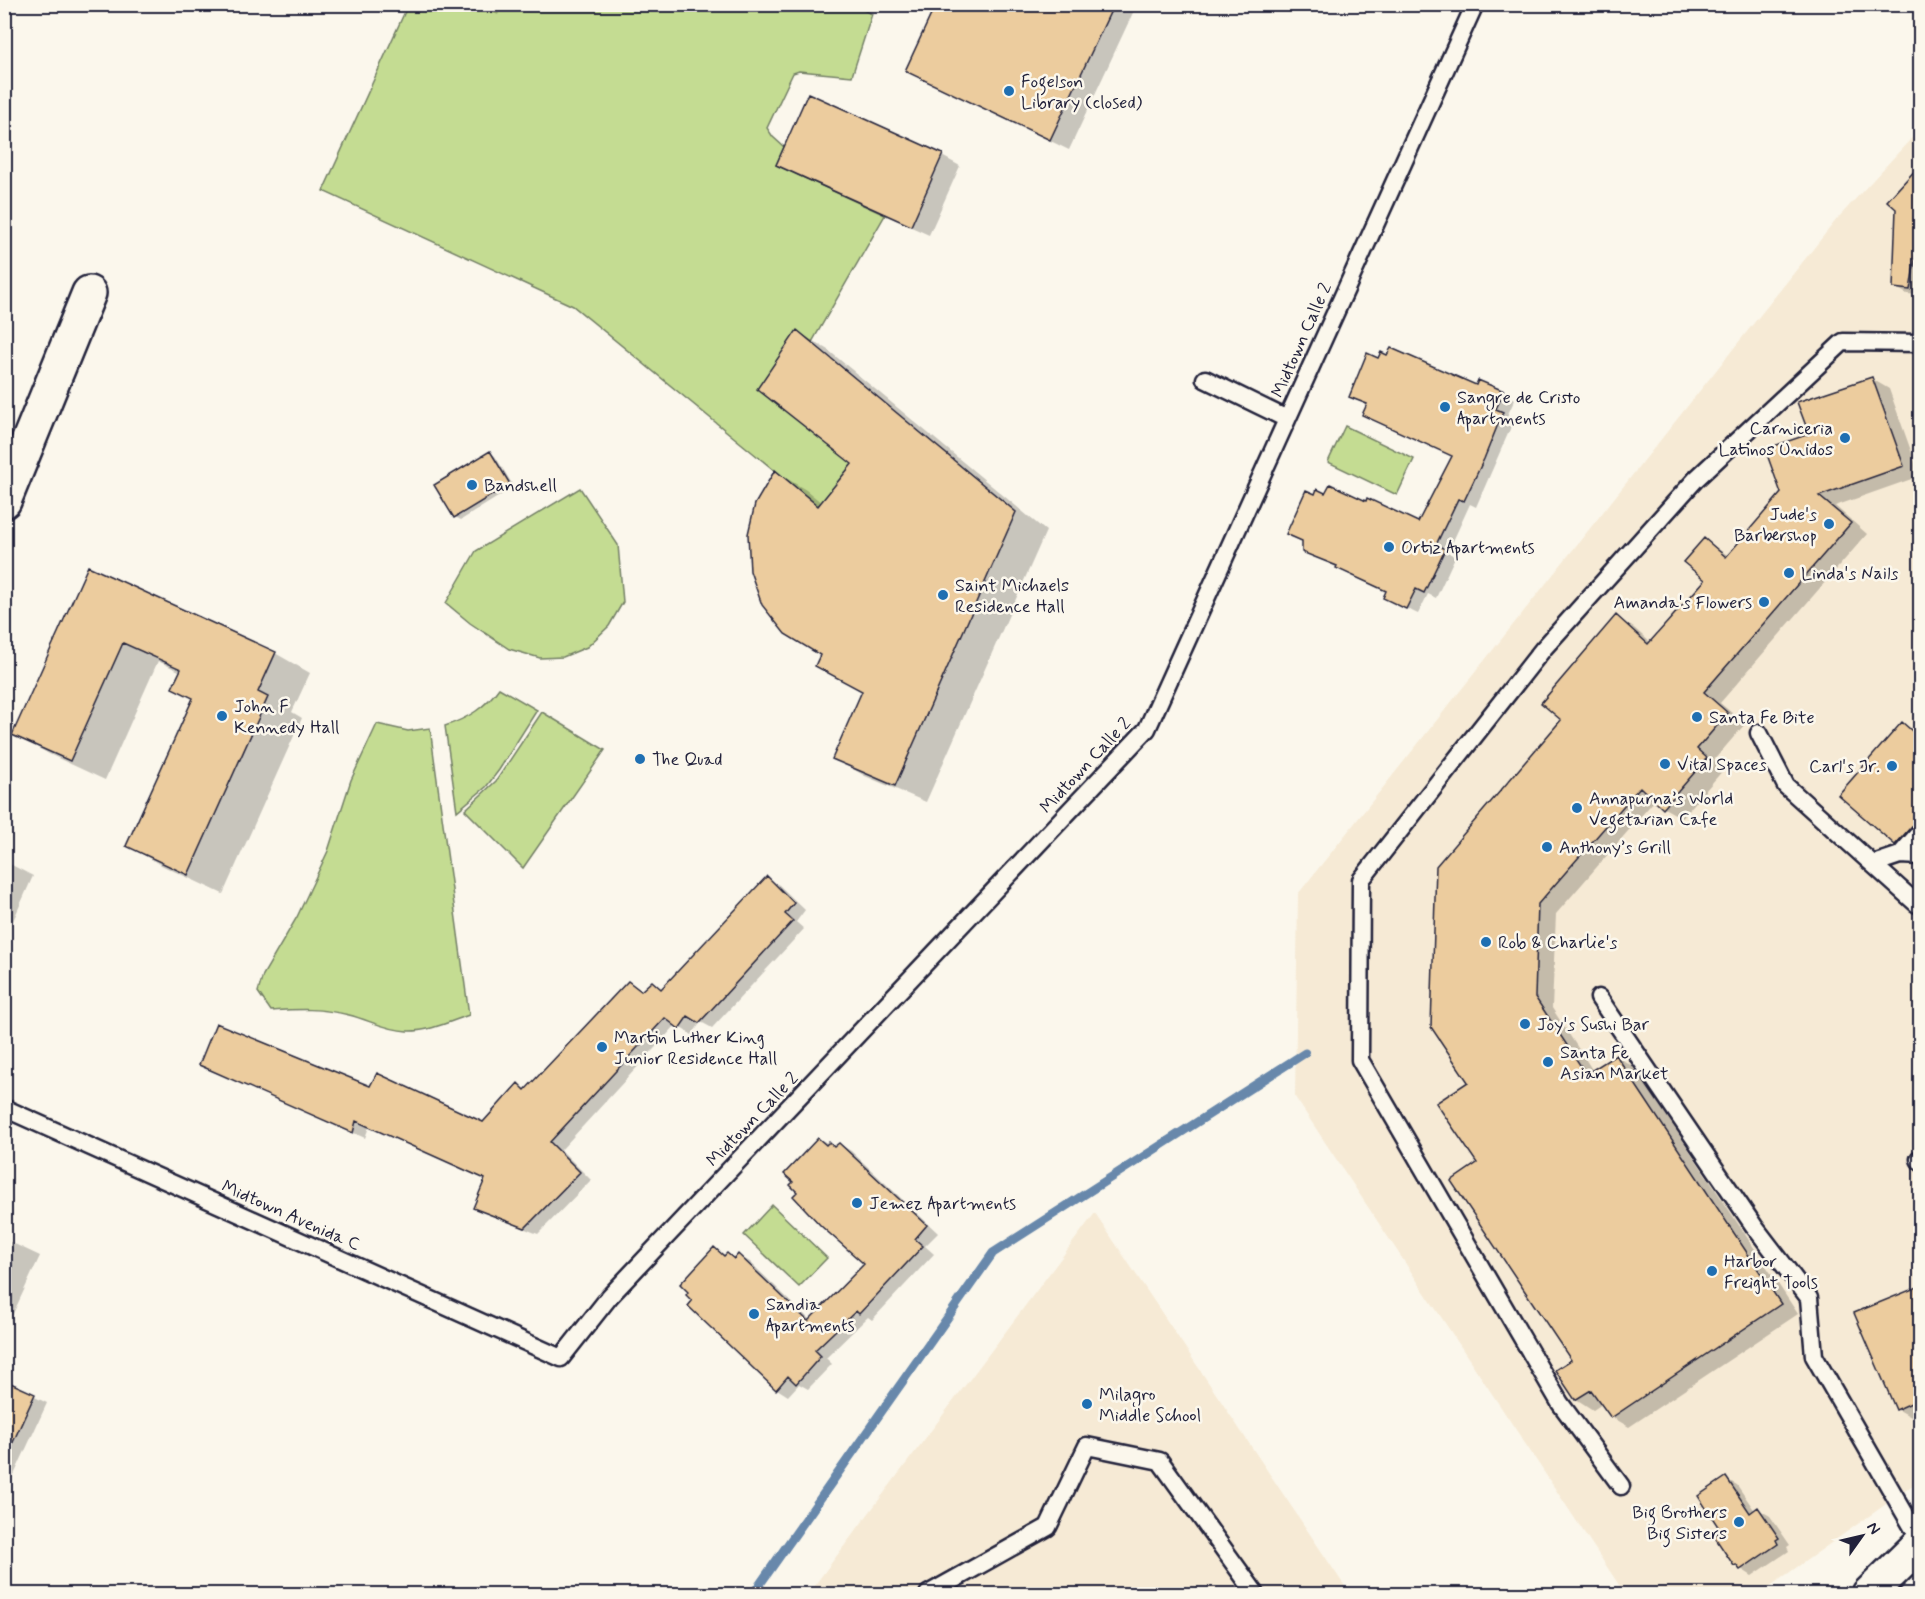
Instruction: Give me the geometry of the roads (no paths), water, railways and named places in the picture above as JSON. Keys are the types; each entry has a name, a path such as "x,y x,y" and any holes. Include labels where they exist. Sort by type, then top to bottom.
{"street":[{"path":"4,501 89,293"},
{"path":"1869,1594 1920,1542"}],"lane":[{"name":"Midtown Calle 2","path":"561,1358 610,1296 1147,729 1475,4"},
{"path":"1622,1486 1560,1403 1359,1060 1361,880 1543,649 1696,479 1843,342 1920,343"},
{"path":"1205,379 1287,419"},
{"path":"1759,734 1786,786 1917,904"},
{"path":"1900,855 1920,832"},
{"path":"1873,864 1900,855 1920,856"},
{"path":"1599,999 1754,1226 1809,1298 1814,1356 1920,1542"},
{"name":"Midtown Avenida C","path":"4,1108 561,1358"},
{"path":"928,1594 1048,1527 1087,1446 1160,1461 1256,1594"}],"waterway":[{"path":"753,1594 993,1253 1305,1053"}],"place":[{"name":"Fogelson Library (closed)","path":"1009,91"},
{"name":"Sangre de Cristo Apartments","path":"1445,407"},
{"name":"Carniceria Latinos Unidos","path":"1845,438"},
{"name":"Bandshell","path":"472,485"},
{"name":"Jude's Barbershop","path":"1829,524"},
{"name":"Ortiz Apartments","path":"1389,547"},
{"name":"Linda's Nails","path":"1789,573"},
{"name":"Saint Michaels Residence Hall","path":"943,595"},
{"name":"Amanda's Flowers","path":"1764,602"},
{"name":"John F Kennedy Hall","path":"222,716"},
{"name":"Santa Fe Bite","path":"1697,717"},
{"name":"The Quad","path":"640,759"},
{"name":"Vital Spaces","path":"1665,764"},
{"name":"Carl's Jr.","path":"1892,766"},
{"name":"Annapurna’s World Vegetarian Cafe","path":"1577,808"},
{"name":"Anthony’s Grill","path":"1547,847"},
{"name":"Rob & Charlie's","path":"1486,942"},
{"name":"Joy's Sushi Bar","path":"1525,1024"},
{"name":"Martin Luther King Junior Residence Hall","path":"602,1047"},
{"name":"Santa Fe Asian Market","path":"1548,1062"},
{"name":"Jemez Apartments","path":"857,1203"},
{"name":"Harbor Freight Tools","path":"1712,1271"},
{"name":"Sandia Apartments","path":"754,1314"},
{"name":"Milagro Middle School","path":"1087,1404"},
{"name":"Big Brothers Big Sisters","path":"1739,1522"}]}
